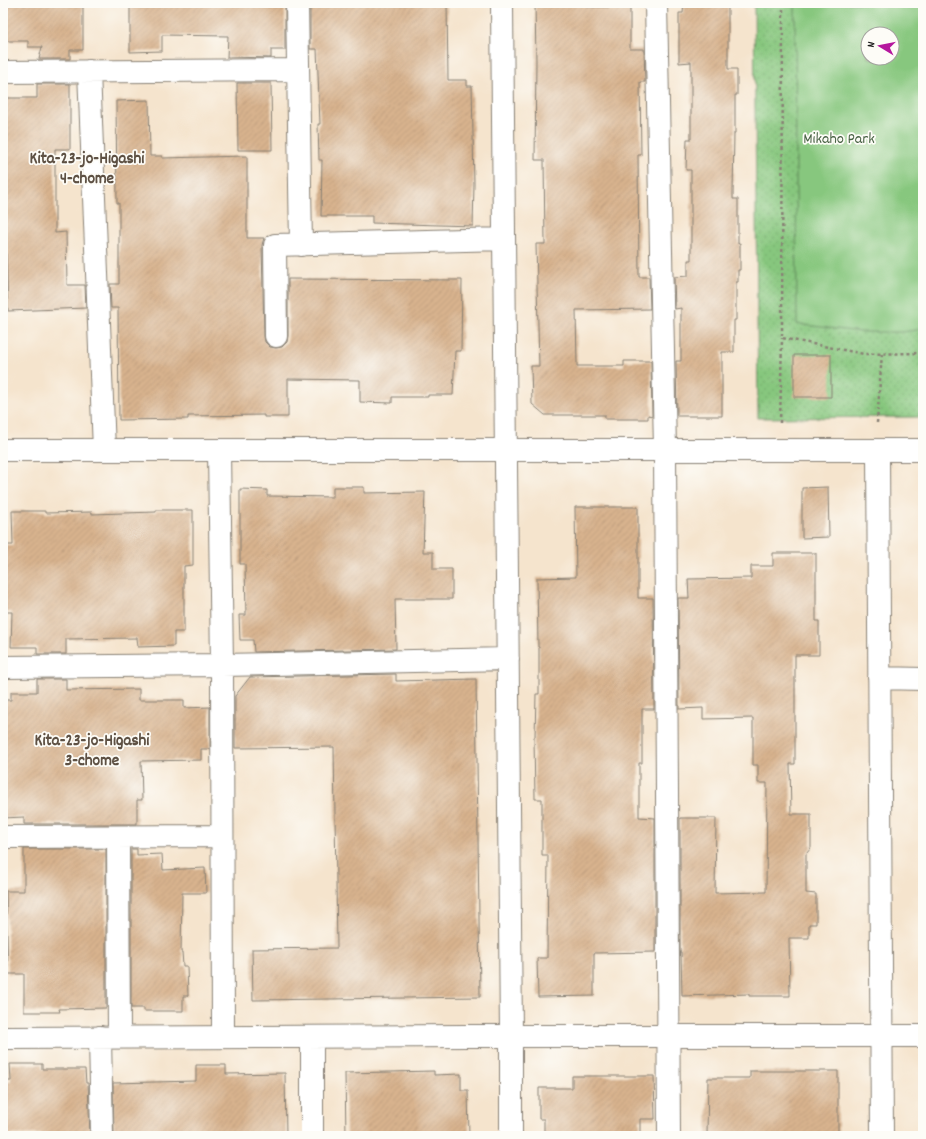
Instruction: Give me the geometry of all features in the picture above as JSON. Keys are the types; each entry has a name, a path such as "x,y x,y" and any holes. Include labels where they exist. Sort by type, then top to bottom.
{"street":[{"path":"297,3 301,245"},
{"path":"502,3 511,1136"},
{"path":"656,3 665,450 669,1136"},
{"path":"3,72 298,70"},
{"path":"89,71 104,450"},
{"path":"276,336 275,245 503,239"},
{"path":"3,450 923,450"},
{"path":"219,450 222,665 223,1037"},
{"path":"878,450 882,1136"},
{"path":"3,667 222,665 508,659"},
{"path":"879,678 923,678"},
{"path":"3,837 222,836"},
{"path":"102,1136 110,1037 118,837"},
{"path":"3,1038 923,1036"},
{"path":"312,1037 312,1136"}],"path":[{"path":"780,423 782,338 783,3"},
{"path":"782,338 864,354 923,352"},
{"path":"877,423 882,353"}],"green space":[{"name":"Mikaho Park","path":"754,3 923,3 923,417 758,418"},
{"path":"795,3 923,3 923,329 902,332 861,332 797,324"}],"building":[{"path":"3,3 83,3 83,50 70,50 70,59 39,59 42,47 28,47 28,41 3,41"},
{"path":"130,3 285,3 285,50 271,50 271,58 227,57 228,36 162,35 162,51 130,52"},
{"path":"310,3 447,3 448,80 467,80 467,86 472,86 474,184 473,226 372,223 372,216 321,216 322,160 319,160 318,124 320,124 317,49 310,49"},
{"path":"535,3 586,3 586,7 630,7 630,49 644,49 645,82 640,82 641,155 638,155 639,277 649,277 650,309 576,310 577,366 624,366 624,361 651,361 652,416 648,415 648,419 605,419 605,415 545,415 532,404 531,366 539,366 536,244 545,244 544,160 535,160"},
{"path":"684,3 728,3 728,69 737,69 733,199 738,199 738,244 740,243 740,270 738,270 738,282 736,282 734,352 722,352 722,416 677,416 676,361 681,361 681,308 675,309 674,277 688,276 688,260 691,260 691,170 686,170 687,139 691,139 691,62 679,63 679,13 683,13"},
{"path":"237,83 271,83 272,150 238,150"},
{"path":"37,84 70,84 70,149 55,149 55,233 66,232 67,285 85,285 86,308 8,311 6,247 3,247 3,98 37,98"},
{"path":"149,100 150,156 162,156 162,158 247,156 247,238 264,238 262,245 264,336 265,342 270,347 282,347 287,342 288,279 462,280 461,351 455,351 453,395 392,397 392,403 360,402 360,380 288,379 288,417 264,417 264,415 188,416 188,419 119,420 118,308 111,308 110,284 119,284 119,203 117,203 116,101"},
{"path":"794,355 831,355 831,397 794,397"},
{"path":"333,487 364,487 364,493 425,492 423,552 433,552 433,569 452,569 452,599 395,599 396,649 254,652 253,640 240,640 239,615 246,615 245,564 240,564 240,489 267,490 267,496 333,497"},
{"path":"828,487 829,537 802,538 802,488"},
{"path":"575,507 638,507 638,598 653,598 654,709 642,709 642,763 639,763 639,817 655,818 655,952 594,953 594,996 538,997 537,958 547,958 548,855 542,855 542,799 535,799 534,737 536,694 539,694 537,578 576,577"},
{"path":"156,510 193,510 193,565 184,566 184,632 174,632 174,646 138,647 137,638 66,639 66,654 37,654 37,647 11,647 12,612 3,612 3,545 13,545 12,511 45,511 45,513 92,512 92,514 156,512"},
{"path":"773,553 816,553 816,621 819,621 819,655 795,655 795,764 790,764 791,814 811,814 811,848 806,854 806,893 816,894 816,924 809,924 809,938 789,938 790,996 749,996 749,994 682,996 680,952 680,818 716,818 715,893 766,892 767,783 758,783 758,765 753,765 753,718 703,719 703,708 679,709 678,598 689,598 688,579 751,578 751,566 773,566"},
{"path":"396,674 396,681 476,679 480,997 253,1000 252,949 337,948 334,747 235,748 235,696 250,677"},
{"path":"37,679 66,679 66,690 139,689 139,700 184,700 184,708 210,707 210,749 201,749 201,760 141,761 142,800 137,800 137,824 24,824 24,817 3,818 3,700 11,700 11,692 37,692"},
{"path":"24,849 106,849 106,1008 59,1009 60,1012 24,1012 24,974 8,974 6,891 24,891"},
{"path":"131,849 137,849 137,855 162,854 163,870 205,868 206,893 182,893 181,952 183,966 187,966 188,996 183,996 183,1011 144,1011 144,1008 131,1008"},
{"path":"10,1064 42,1064 42,1069 85,1069 86,1083 88,1083 90,1136 51,1136 51,1134 3,1135 3,1081 11,1081"},
{"path":"196,1065 226,1065 226,1074 285,1073 286,1136 114,1136 113,1083 196,1081"},
{"path":"434,1071 434,1075 461,1074 461,1090 468,1090 469,1136 346,1136 345,1073"},
{"path":"750,1071 838,1071 838,1136 707,1136 708,1078 750,1078"},
{"path":"572,1076 654,1076 655,1119 640,1119 640,1136 544,1136 544,1119 539,1119 539,1088 572,1088"}],"district":[{"name":"Kita-23-jo-Higashi 4-chome","path":"87,167"},
{"name":"Kita-23-jo-Higashi 3-chome","path":"92,749"}]}
